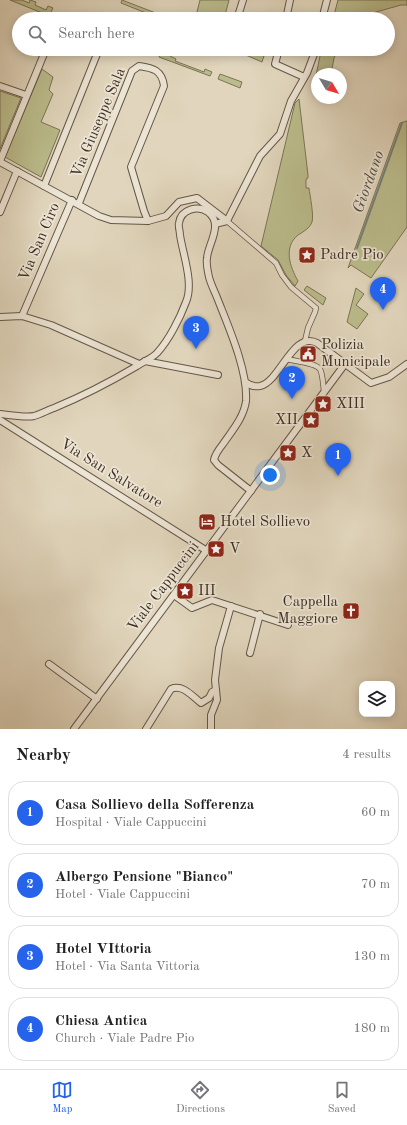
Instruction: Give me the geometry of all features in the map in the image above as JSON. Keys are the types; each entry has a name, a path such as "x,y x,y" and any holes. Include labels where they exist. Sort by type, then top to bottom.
{"street":[{"path":"239,12 243,0"},
{"path":"287,12 290,0"},
{"path":"324,12 327,0"},
{"path":"43,56 0,161 99,216 111,220 148,221 166,216 179,202 197,198 227,221 276,263 282,275 291,287 316,308 308,328 305,341"},
{"path":"44,186 96,56"},
{"path":"277,56 275,64 304,77"},
{"path":"215,224 227,221 260,156 280,134 291,101 313,56"},
{"name":"Via Giuseppe Sala","path":"78,204 132,71 139,66 148,67 158,71 163,79 164,86 131,167 148,221"},
{"path":"0,86 26,95"},
{"path":"0,212 17,171"},
{"name":"Via San Ciro","path":"22,316 72,200"},
{"path":"0,414 33,416 67,402 120,376 150,359 158,352 168,338 187,300 189,278 182,249 179,223 180,219 189,210 200,209 210,214 215,224 213,239 207,258 209,277 236,344 245,382 246,400 242,414 236,426 216,454 214,460 218,465 251,491"},
{"path":"0,317 22,316 50,325 142,363 218,375"},
{"path":"245,382 254,386 265,384 274,376 297,346 305,341 317,343 371,383 389,378 407,364"},
{"path":"287,359 318,367 321,372 324,391"},
{"name":"Viale Cappuccini","path":"74,729 345,364"},
{"name":"Via San Salvatore","path":"0,420 207,551"},
{"path":"174,595 192,608 212,600 260,614 288,625"},
{"path":"211,729 211,715 216,700 215,680 219,648 231,606"},
{"path":"250,653 260,614"},
{"path":"49,664 97,698"},
{"path":"146,729 171,689 177,687 182,688 201,703 209,698 212,692 216,690"}],"green space":[{"path":"10,0 22,0 29,3 30,0 36,2 35,5 46,10 48,6 53,8 51,12 40,12"},
{"path":"122,0 153,12 144,12 121,3"},
{"path":"200,0 229,0 226,12 197,12"},
{"path":"338,0 407,0 407,5 401,5 376,12 335,12"},
{"path":"170,56 176,59 175,61 204,72 205,69 212,72 210,76 159,57"},
{"path":"248,56 264,56 262,62"},
{"path":"320,56 335,56 332,68 318,68"},
{"path":"42,69 53,77 49,90 53,94 41,122 60,130 41,177 5,157"},
{"path":"220,74 242,82 240,88 218,79"},
{"path":"0,91 21,98 0,149"},
{"path":"299,99 308,175 308,178 306,179 306,188 309,188 312,222 306,230 293,240 289,251 289,257 298,281 295,286 286,275 278,260 261,246 295,103"},
{"path":"407,121 407,227 371,278 351,265 348,268 400,123"},
{"path":"307,286 326,298 323,305 304,290"},
{"path":"356,288 364,294 356,305 368,314 357,329 347,322"}],"waterway":[{"name":"Giordano","path":"357,248 402,123"}],"place":[{"name":"Padre Pio","path":"307,255"},
{"name":"Chiesa Antica","path":"383,310"},
{"name":"Hotel VIttoria","path":"196,349"},
{"name":"Polizia Municipale","path":"308,354"},
{"name":"Albergo Pensione \"Bianco\"","path":"292,399"},
{"name":"XIII","path":"323,404"},
{"name":"XII","path":"311,420"},
{"name":"X","path":"288,453"},
{"name":"Casa Sollievo della Sofferenza","path":"338,476"},
{"name":"Hotel Sollievo","path":"207,522"},
{"name":"V","path":"216,549"},
{"name":"III","path":"185,591"},
{"name":"Cappella Maggiore","path":"351,611"}]}
